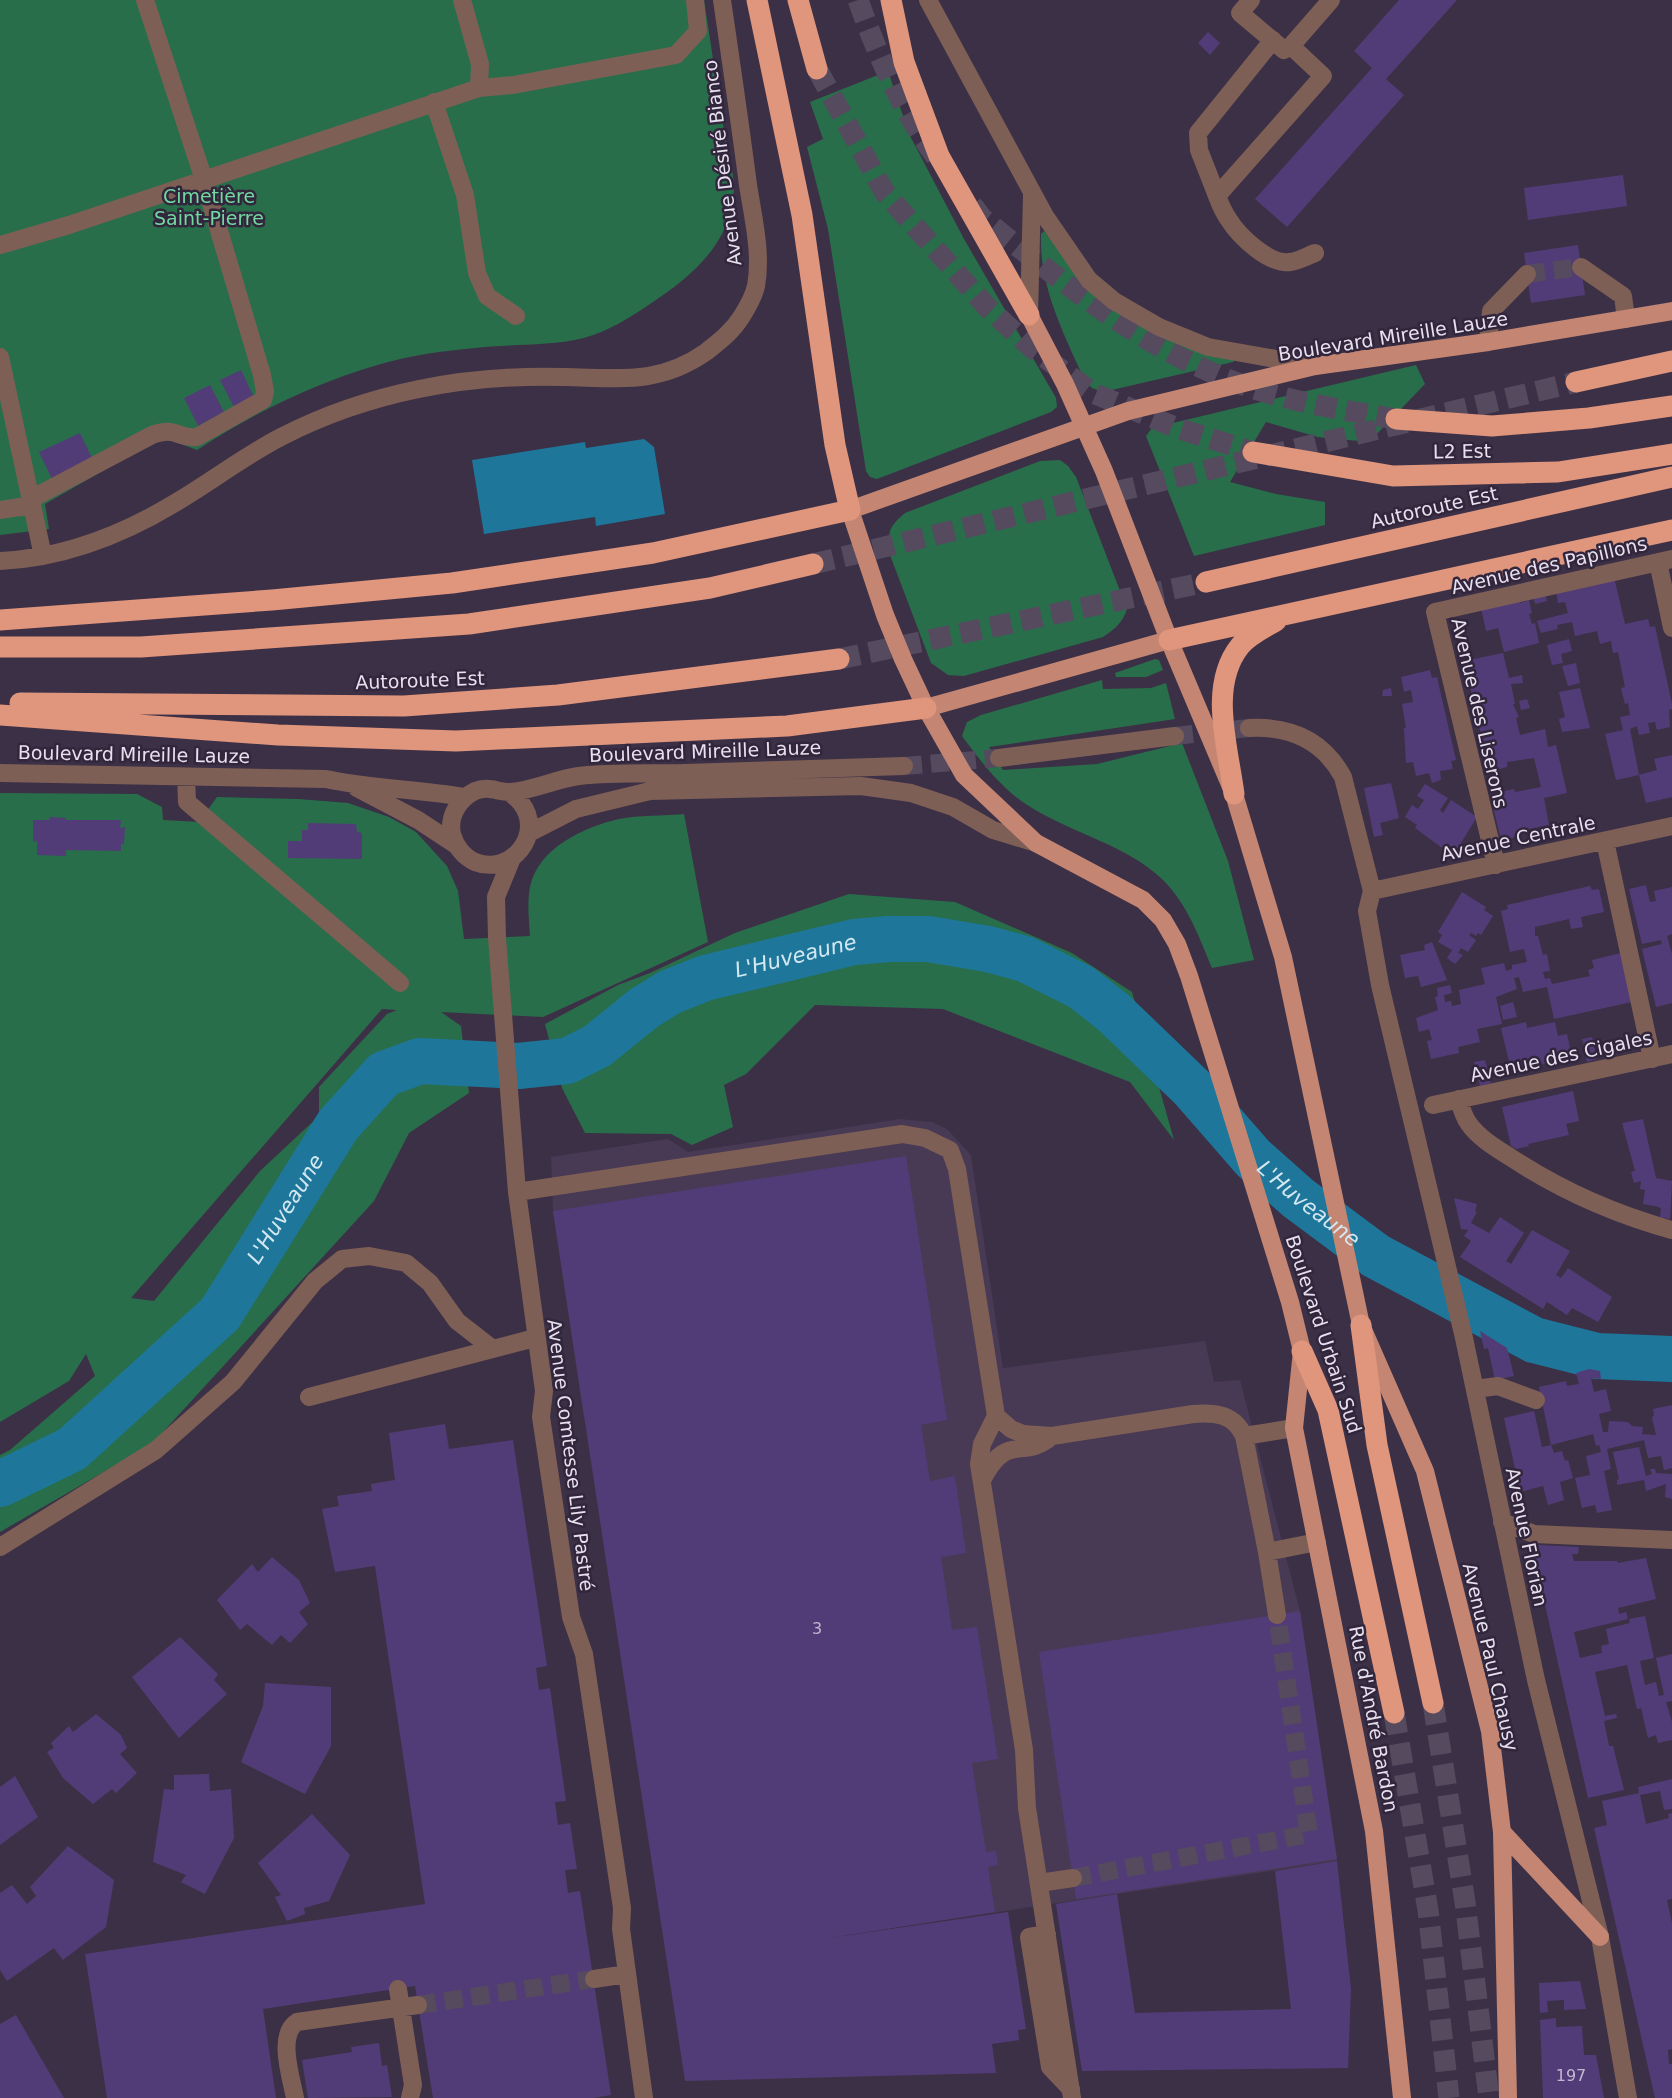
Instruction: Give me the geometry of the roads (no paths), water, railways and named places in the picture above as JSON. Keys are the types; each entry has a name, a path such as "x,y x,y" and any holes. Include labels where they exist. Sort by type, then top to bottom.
{"highway":[{"path":"0,620 272,600 452,583 653,553 850,510 835,445 802,215 757,0"},
{"path":"799,0 817,69"},
{"path":"891,0 904,62 939,156 1029,314"},
{"path":"1576,382 1672,361"},
{"name":"L2 Est","path":"1396,419 1492,426 1589,418 1672,406"},
{"name":"L2 Est","path":"1254,452 1393,476 1558,472 1672,454"},
{"name":"Autoroute Est","path":"1206,582 1672,477"},
{"path":"1169,640 1672,530"},
{"path":"0,646 141,647 469,624 710,588 813,564"},
{"path":"1234,794 1221,695 1224,676 1241,645 1258,631 1295,611"},
{"name":"Autoroute Est","path":"0,703 404,706 558,695 839,659"},
{"path":"0,715 278,736 456,741 786,726 926,708"},
{"name":"Boulevard Urbain Sud","path":"1361,1325 1377,1445 1433,1703"},
{"name":"Boulevard Urbain Sud","path":"1302,1351 1328,1410 1394,1713"}],"main road":[{"name":"Boulevard Mireille Lauze","path":"850,510 1128,411 1315,366 1488,342 1672,312"},
{"path":"926,708 1169,640 1085,428 1029,314"},
{"path":"850,510 885,615 926,708 964,775 1036,843"},
{"name":"Boulevard Urbain Sud","path":"1169,640 1234,794 1283,957 1361,1325"},
{"name":"Boulevard Urbain Sud","path":"1036,843 1143,900 1163,920 1177,944 1290,1302 1302,1351"},
{"name":"Avenue Paul Chausy","path":"1361,1325 1424,1471 1490,1731 1502,1832 1508,2098"},
{"name":"Rue d'André Bardon","path":"1302,1351 1294,1428 1374,1831 1402,2098"},
{"path":"1502,1832 1600,1937"}],"street":[{"path":"0,510 32,502 152,435 173,431 190,437 197,436 263,400 265,391 262,375 204,180 145,0"},
{"path":"463,0 480,64 479,88"},
{"path":"0,245 23,240 479,88 513,85 676,55 698,31 695,0"},
{"name":"Avenue Désiré Bianco","path":"0,561 43,556 77,548 132,527 174,504 280,437 348,408 415,388 499,376 616,380 654,376 688,364 726,337 741,317 756,287 757,245 722,0"},
{"path":"928,0 1045,216 1089,280 1114,301 1158,327 1208,347 1315,366"},
{"path":"1251,0 1240,13 1284,50 1291,46 1331,0"},
{"path":"1273,40 1198,133 1199,150 1228,219 1245,239 1265,255 1283,262 1291,262 1315,253"},
{"path":"1217,195 1324,76 1291,46"},
{"path":"434,102 466,195 477,272 487,296 516,316"},
{"path":"1029,314 1032,192"},
{"path":"1581,267 1623,296 1626,319"},
{"path":"1488,342 1491,311 1527,274"},
{"path":"0,357 43,556"},
{"path":"1665,560 1672,628"},
{"name":"Avenue des Papillons","path":"1435,612 1665,560"},
{"name":"Avenue des Liserons","path":"1435,612 1496,864"},
{"name":"Avenue Florian","path":"1250,728 1271,727 1295,732 1325,752 1343,777 1372,891 1367,911 1380,985 1464,1338 1536,1680 1600,1937 1628,2098"},
{"path":"999,758 1175,736"},
{"name":"Boulevard Mireille Lauze","path":"509,792 579,776 904,766"},
{"name":"Boulevard Mireille Lauze","path":"0,773 326,779 464,797"},
{"path":"186,777 187,802 400,983"},
{"name":"Boulevard Mireille Lauze","path":"351,784 418,820 456,845"},
{"name":"Boulevard Mireille Lauze","path":"529,833 576,809 650,791 861,786 911,793 953,807 993,830 1036,843"},
{"path":"494,788 509,792 521,802 528,817 529,833 523,847 512,858 495,865 477,862 465,856 456,845 452,833 456,807 464,797 478,789 494,788"},
{"name":"Avenue Centrale","path":"1372,891 1672,826"},
{"path":"1605,841 1652,1059"},
{"name":"Avenue Comtesse Lily Pastré","path":"512,858 496,897 509,1116 517,1192 544,1391 541,1417 571,1617 584,1654 622,1908 621,1929 644,2098"},
{"name":"Avenue Comtesse Lily Pastré","path":"477,862 496,897"},
{"name":"Avenue des Cigales","path":"1433,1105 1672,1054"},
{"path":"1459,1099 1467,1122 1473,1129 1537,1175 1586,1200 1672,1230"},
{"path":"517,1192 902,1134 925,1138 950,1150 957,1169 996,1416 982,1444 979,1464 1024,1750 1027,1808 1071,2093"},
{"path":"0,1547 156,1450 233,1382 315,1281 342,1259 369,1256 406,1263 430,1283 457,1321 493,1349"},
{"path":"309,1397 535,1338"},
{"path":"1475,1389 1498,1386 1536,1400"},
{"path":"996,1416 1011,1429 1023,1434 1052,1436 1212,1412 1225,1415 1240,1426 1244,1436 1277,1615"},
{"path":"1244,1436 1294,1428"},
{"path":"982,1480 991,1462 999,1454 1010,1449 1041,1446 1052,1436"},
{"path":"1502,1522 1534,1534 1672,1540"},
{"path":"1267,1552 1317,1542"},
{"path":"1039,1883 1073,1878"},
{"path":"594,1979 627,1974"},
{"path":"398,1989 410,2006 413,2085 410,2098"},
{"path":"295,2098 285,2040 290,2027 298,2022 410,2006"}],"water":[{"path":"644,439 654,447 665,514 596,526 595,517 484,534 472,460 585,442 586,448"}],"waterway":[{"name":"L'Huveaune","path":"0,1484 72,1449 220,1314 338,1125 384,1074 420,1061 518,1066 567,1061 597,1046 644,1008 670,992 705,978 854,942 888,939 928,939 988,949 1025,959 1081,987 1113,1012 1192,1088 1253,1158 1298,1198 1376,1256 1534,1340 1597,1356 1672,1359"}],"tunnel":[{"path":"858,0 891,82 936,157"},
{"path":"817,69 885,193 988,308 1033,349 1093,393 1177,428 1253,452"},
{"path":"972,205 982,218 1093,304 1183,359 1237,383 1281,397 1396,419"},
{"path":"1527,274 1581,267"},
{"path":"813,564 1576,382"},
{"path":"839,659 1206,582"},
{"path":"1175,736 1249,728"},
{"path":"904,766 999,758"},
{"path":"1073,1878 1309,1834 1277,1615"},
{"path":"1433,1703 1465,1902 1489,2098"},
{"path":"1394,1713 1428,1910 1449,2098"},
{"path":"418,2005 594,1979"}],"park label":[{"name":"Cimetière Saint-Pierre","path":"209,207"}]}
